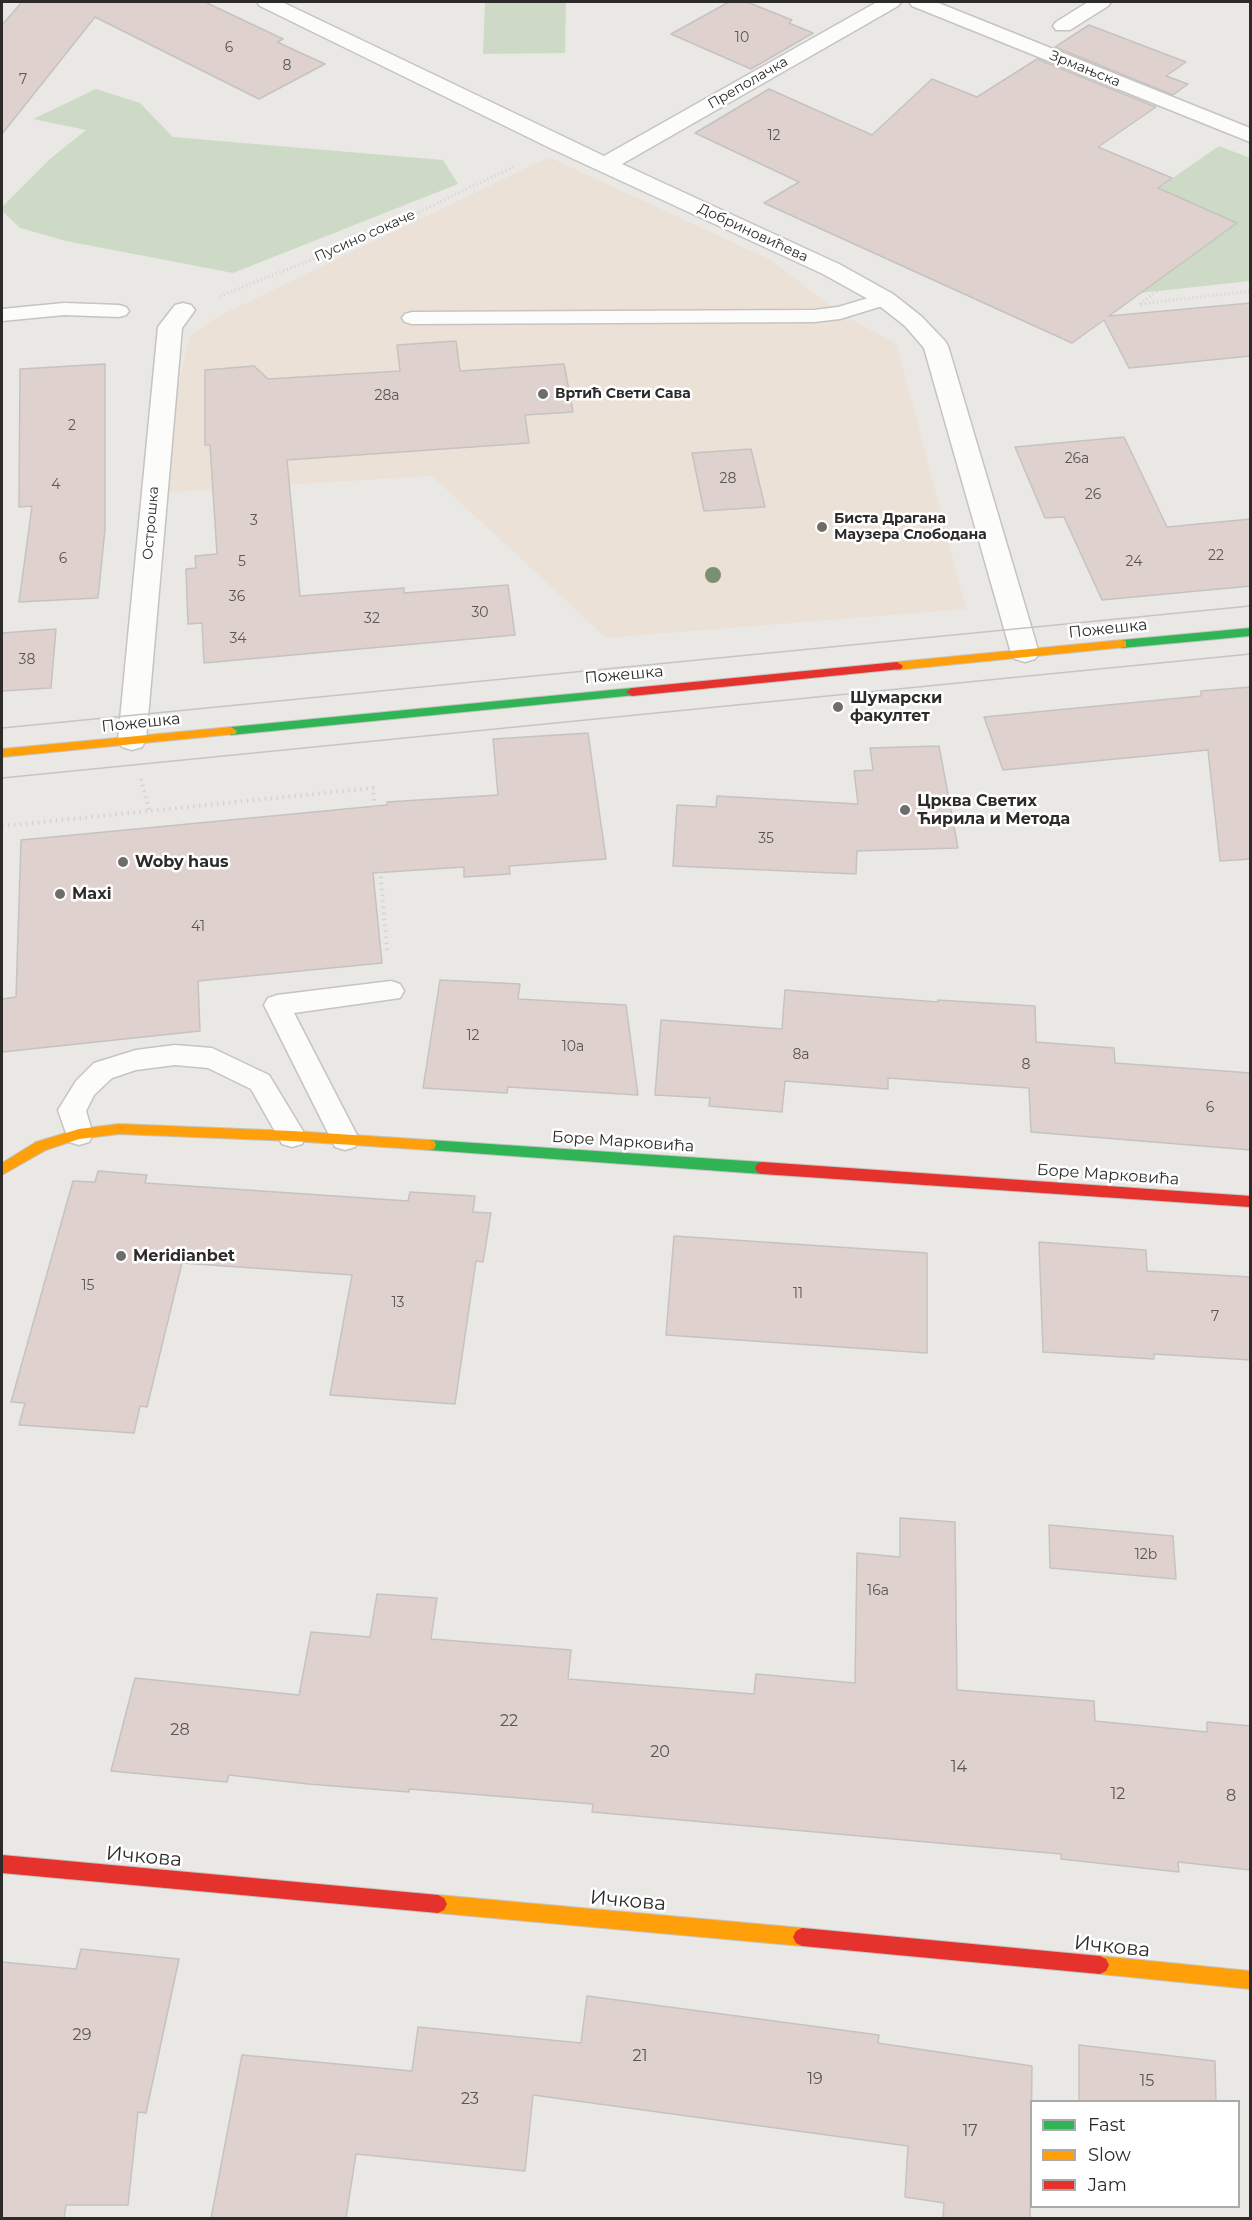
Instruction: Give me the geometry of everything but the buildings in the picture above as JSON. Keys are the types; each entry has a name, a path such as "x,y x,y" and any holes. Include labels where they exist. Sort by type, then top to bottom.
{"street":[{"name":"Добриновићева","path":"267,2 831,269 885,299 913,321 936,346 1025,653"},
{"name":"Преполачка","path":"606,164 891,2"},
{"name":"Зрмањска","path":"919,2 1251,136"},
{"path":"1063,26 1101,2"},
{"name":"Острошка","path":"132,740 153,492 170,327 183,310"},
{"name":"Пожешка","path":"2,753 1251,632"},
{"name":"Боре Марковића","path":"2,1170 41,1146 80,1134 119,1129 345,1139 1251,1202"},
{"name":"Ичкова","path":"2,1864 1251,1980"}],"lane":[{"path":"412,318 814,316 840,314 885,299"},
{"path":"2,315 64,309 119,311"},
{"path":"345,1139 277,1005 391,992"},
{"path":"80,1134 72,1110 85,1088 103,1070 136,1060 175,1055 212,1058 260,1082 292,1136"}],"path":[{"name":"Пусино сокаче","path":"183,310 354,243 521,163"},
{"path":"1251,221 1140,304 1251,291"},
{"path":"2,825 373,788 391,992"}],"shaded area":[{"name":"Вртић Свети Сава","path":"549,157 771,260 840,313 897,344 966,609 606,638 432,476 153,493 190,335 219,316"}],"green space":[{"path":"485,2 566,2 565,53 483,54"},
{"path":"96,89 140,103 173,137 443,160 458,184 233,273 66,241 20,228 2,211 2,207 51,158 86,130 33,119"},
{"path":"1219,146 1250,158 1250,281 1140,293 1237,223 1158,188"}],"tram line":[{"path":"2,728 1250,606"},
{"path":"2,778 1250,654"}],"traffic: fast":[{"path":"1122,644 1250,632"},
{"path":"231,731 632,692"},
{"path":"429,1145 762,1168"}],"traffic: slow":[{"path":"897,666 1122,644"},
{"path":"2,753 231,731"},
{"path":"2,1170 41,1146 79,1134 119,1129 292,1136 429,1145"},
{"path":"438,1904 802,1937"},
{"path":"1100,1965 1250,1980"}],"traffic: jam":[{"path":"632,692 897,666"},
{"path":"762,1168 1250,1202"},
{"path":"2,1864 438,1904"},
{"path":"802,1937 1100,1965"}],"place":[{"name":"Вртић Свети Сава","path":"543,394"},
{"name":"Биста Драгана Маузера Слободана","path":"822,527"},
{"name":"Шумарски факултет","path":"838,707"},
{"name":"Црква Светих Ћирила и Метода","path":"905,810"},
{"name":"Woby haus","path":"123,862"},
{"name":"Maxi","path":"60,894"},
{"name":"Meridianbet","path":"121,1256"}]}
